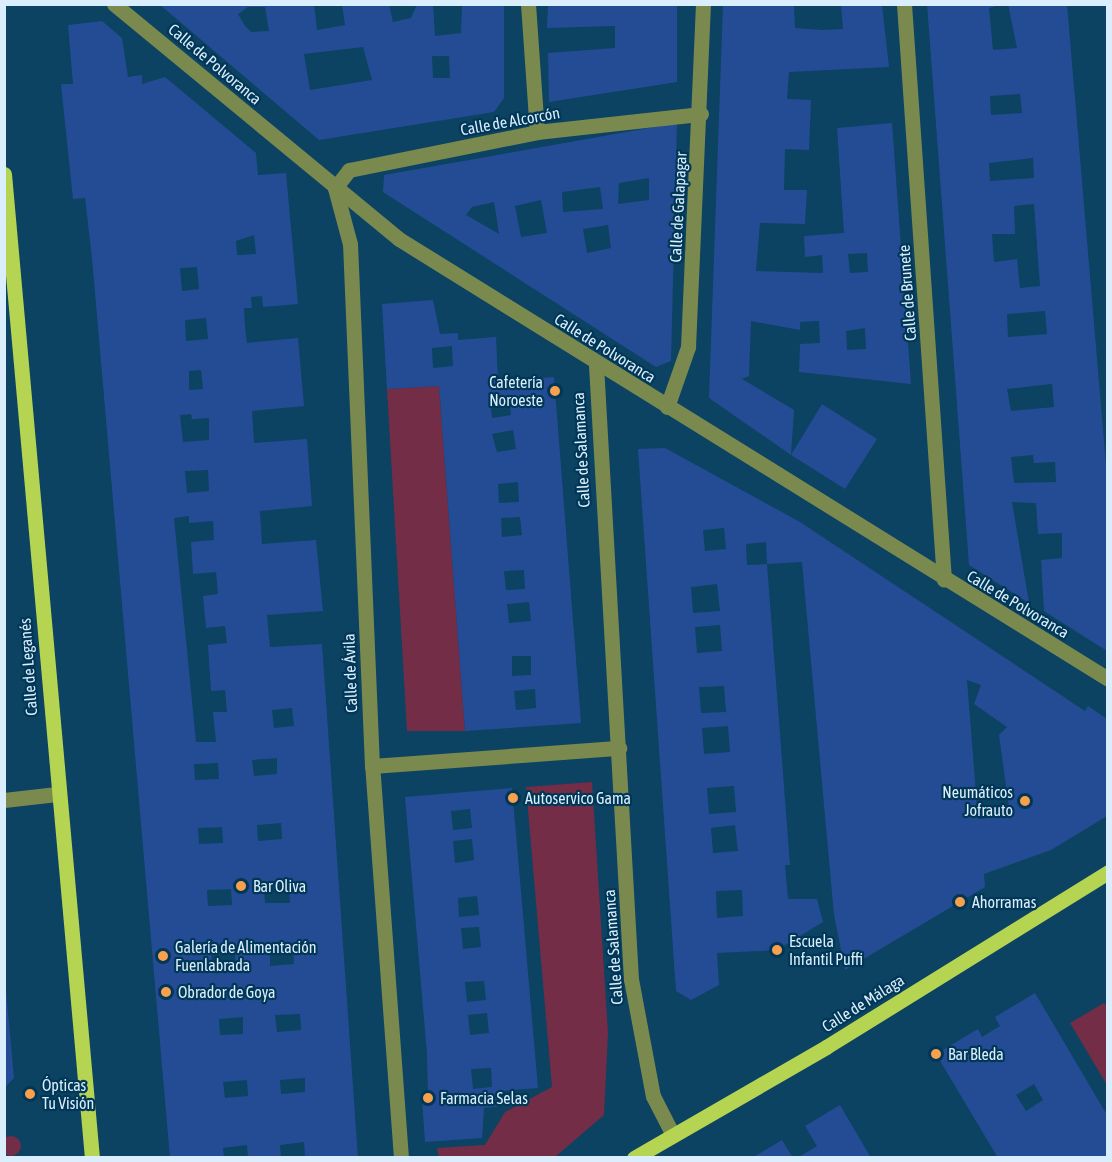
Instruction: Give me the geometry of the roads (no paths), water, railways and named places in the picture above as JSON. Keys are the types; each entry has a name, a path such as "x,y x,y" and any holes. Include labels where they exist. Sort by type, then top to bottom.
{"main road":[{"name":"Calle de Leganés","path":"4,174 57,794 92,1158"},
{"name":"Calle de Málaga","path":"634,1158 1107,872"}],"street":[{"name":"Calle de Polvoranca","path":"114,4 399,239 596,364 1107,679"},
{"path":"528,4 537,132"},
{"name":"Calle de Galapagar","path":"667,407 688,347 701,114 703,4"},
{"name":"Calle de Brunete","path":"904,4 944,580"},
{"name":"Calle de Alcorcón","path":"335,188 349,170 537,132 701,114"},
{"name":"Calle de Ávila","path":"335,188 350,244 372,766 401,1158"},
{"name":"Calle de Salamanca","path":"596,364 639,1041 653,1096 673,1136"},
{"path":"372,766 619,748"},
{"path":"4,800 57,794"}],"place":[{"name":"Cafetería Noroeste","path":"555,391"},
{"name":"Autoservico Gama","path":"513,798"},
{"name":"Neumáticos Jofrauto","path":"1025,801"},
{"name":"Bar Oliva","path":"241,886"},
{"name":"Ahorramas","path":"960,902"},
{"name":"Escuela Infantil Puffi","path":"777,950"},
{"name":"Galería de Alimentación Fuenlabrada","path":"163,956"},
{"name":"Obrador de Goya","path":"166,992"},
{"name":"Bar Bleda","path":"936,1054"},
{"name":"Ópticas Tu Visión","path":"30,1094"},
{"name":"Farmacia Selas","path":"428,1098"}]}
